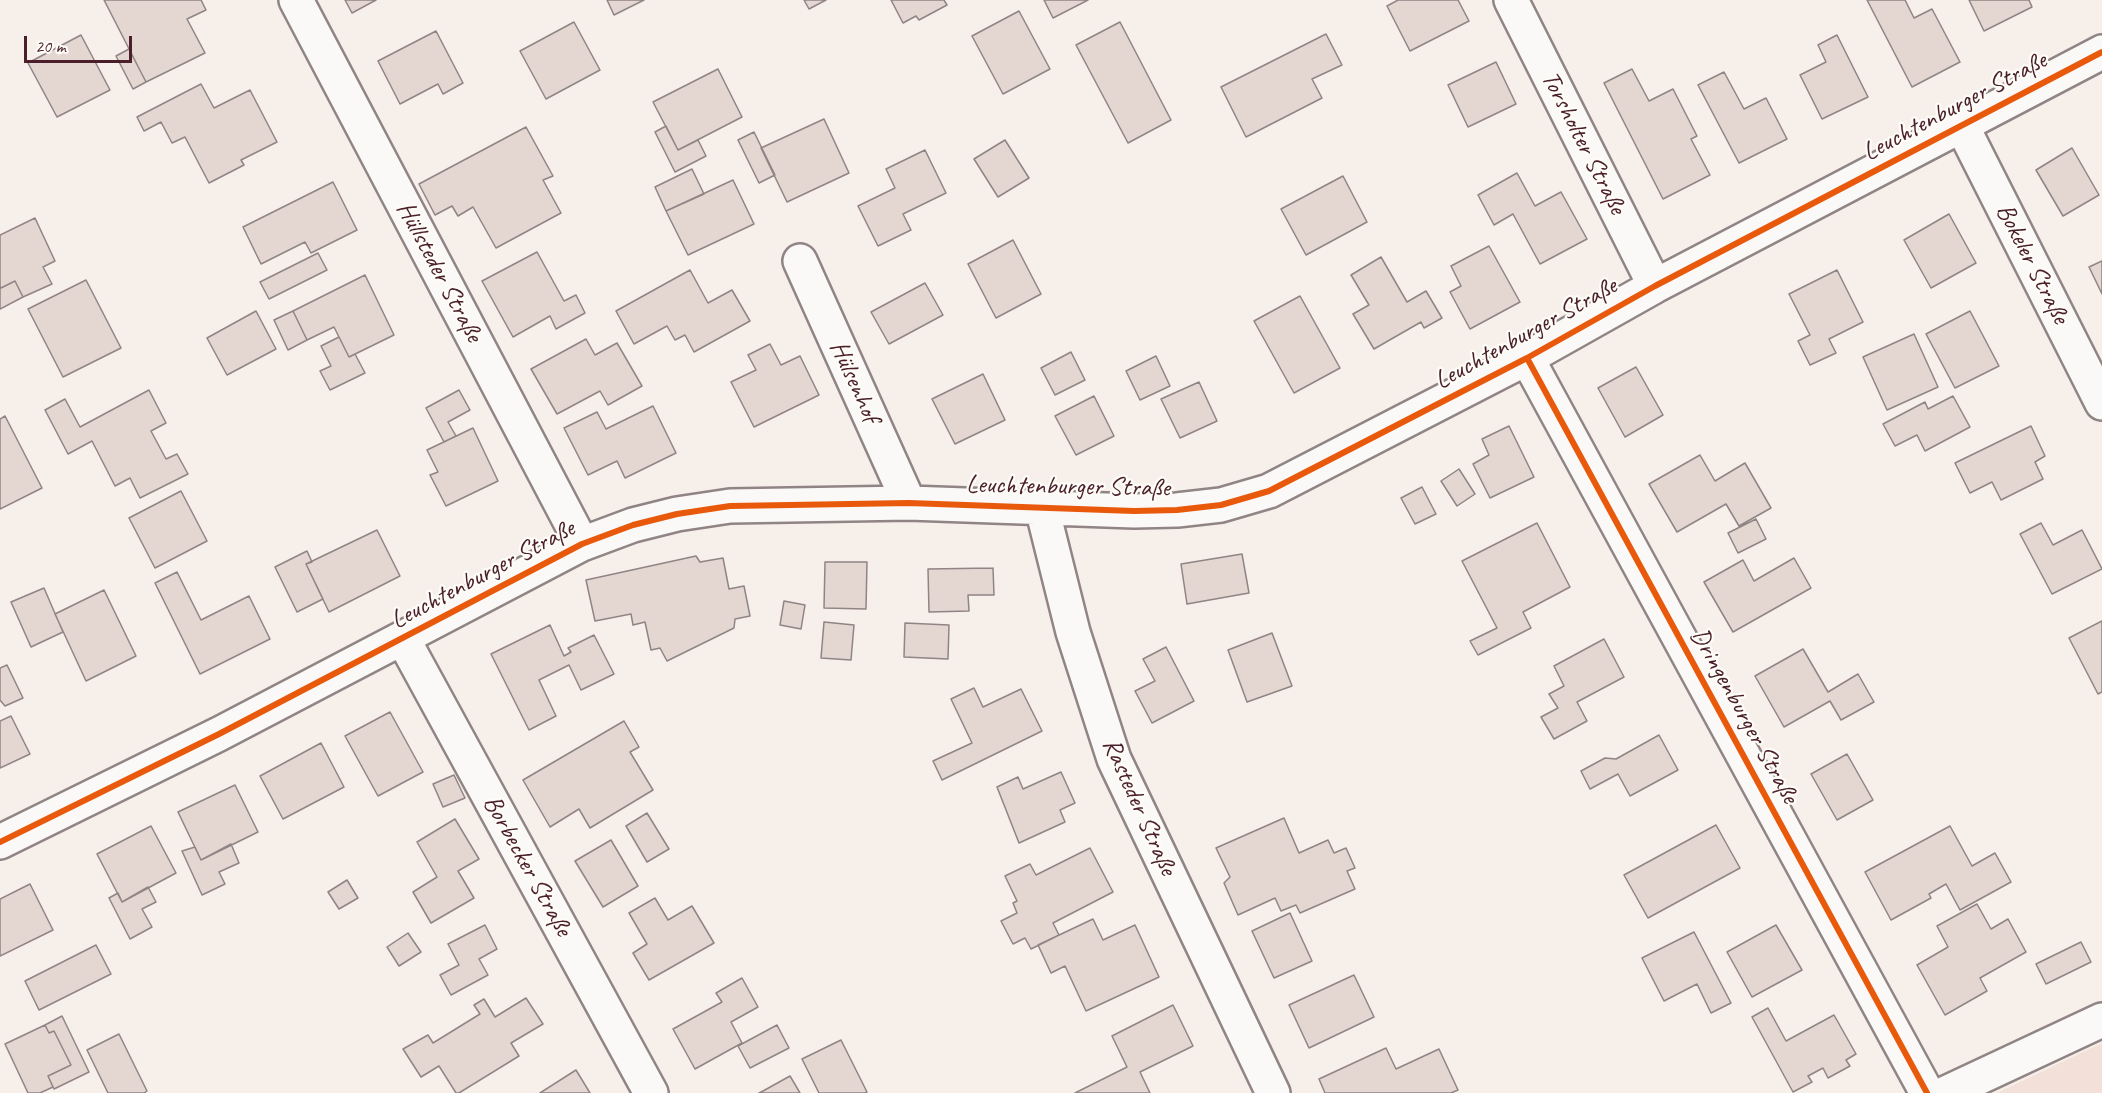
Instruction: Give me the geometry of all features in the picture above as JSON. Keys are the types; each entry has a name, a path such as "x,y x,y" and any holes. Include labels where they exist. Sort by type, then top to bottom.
{"street":[{"name":"Hüllsteder Straße","path":"296,0 582,544"},
{"name":"Torsholter Straße","path":"1511,0 1655,286"},
{"name":"Leuchtenburger Straße","path":"0,842 219,734 582,544 633,525 677,514 730,506 909,503 1134,511 1177,510 1221,505 1269,491 1527,358 1655,286 2102,52"},
{"name":"Bokeler Straße","path":"1962,126 2102,403"},
{"name":"Hülsenhof","path":"800,261 909,503"},
{"name":"Dringenburger Straße","path":"1527,358 1927,1093"},
{"name":"Rasteder Straße","path":"1042,508 1073,632 1114,759 1272,1093"},
{"name":"Borbecker Straße","path":"403,639 651,1093"},
{"path":"1946,1093 2102,1020"}],"shaded area":[{"path":"2102,1043 2102,1093 1997,1093"}],"building":[{"path":"104,0 201,0 206,10 187,19 205,53 146,82"},
{"path":"345,0 376,0 352,13"},
{"path":"607,0 644,0 614,15"},
{"path":"804,0 826,0 809,9"},
{"path":"891,0 944,0 947,5 919,20 916,16 903,23"},
{"path":"1044,0 1088,0 1053,18"},
{"path":"1398,0 1458,0 1469,21 1410,51 1387,6"},
{"path":"1867,0 1905,0 1914,18 1932,9 1960,62 1912,87"},
{"path":"1969,0 2029,0 2032,7 1984,31"},
{"path":"1019,11 1050,69 1003,94 972,36"},
{"path":"574,22 600,70 546,99 520,51"},
{"path":"1120,22 1171,120 1128,143 1076,45"},
{"path":"436,31 463,83 443,94 438,84 400,104 378,61"},
{"path":"1326,34 1342,65 1312,79 1322,98 1246,137 1221,87"},
{"path":"81,35 110,90 57,117 28,63"},
{"path":"1837,35 1868,97 1822,119 1800,75 1826,62 1818,45"},
{"path":"129,49 146,82 133,89 116,56"},
{"path":"1496,62 1516,104 1468,127 1448,85"},
{"path":"718,69 742,117 678,150 653,102"},
{"path":"1632,69 1649,101 1673,89 1697,136 1691,139 1710,175 1663,199 1604,83"},
{"path":"1724,72 1744,109 1766,98 1787,139 1739,163 1698,85"},
{"path":"201,84 214,108 250,90 277,142 241,160 244,165 209,183 185,137 172,143 161,122 144,131 137,117"},
{"path":"824,119 849,173 787,202 761,148"},
{"path":"666,126 678,150 698,140 706,156 675,172 655,132"},
{"path":"526,127 553,176 543,180 561,213 496,248 473,207 458,216 452,206 435,215 419,184"},
{"path":"754,132 775,175 759,183 738,140"},
{"path":"1005,140 1029,178 998,197 974,159"},
{"path":"2072,148 2099,195 2063,216 2036,170"},
{"path":"925,150 946,193 903,214 911,230 878,246 858,206 895,188 886,169"},
{"path":"692,169 704,194 666,211 655,187"},
{"path":"1517,173 1535,206 1561,192 1587,239 1540,264 1513,214 1494,225 1478,195"},
{"path":"1343,176 1367,222 1306,255 1281,209"},
{"path":"733,180 754,224 688,255 666,211"},
{"path":"333,182 357,230 311,253 305,242 261,264 243,227"},
{"path":"1949,214 1976,263 1931,288 1904,240"},
{"path":"35,218 55,261 43,267 52,284 23,297 15,281 1,288 0,286 0,235"},
{"path":"1013,240 1041,294 996,318 968,264"},
{"path":"1489,246 1520,302 1470,329 1450,292 1461,286 1451,266"},
{"path":"537,252 564,301 576,295 585,313 556,329 550,316 513,337 482,281"},
{"path":"318,253 327,270 269,299 260,282"},
{"path":"1381,257 1407,302 1426,291 1442,318 1424,328 1421,322 1374,349 1353,314 1369,305 1351,275"},
{"path":"2102,261 2102,294 2089,267"},
{"path":"690,270 708,303 732,290 750,321 694,352 685,335 675,340 667,326 634,344 616,311"},
{"path":"1837,270 1863,322 1829,339 1836,353 1810,365 1798,341 1810,335 1789,294"},
{"path":"365,275 394,335 349,357 334,327 307,340 293,311"},
{"path":"86,280 121,348 63,377 28,309"},
{"path":"15,281 23,297 0,309 0,286 1,288"},
{"path":"925,283 943,315 889,344 871,312"},
{"path":"1300,296 1340,368 1294,393 1254,321"},
{"path":"256,311 276,349 227,375 207,338"},
{"path":"293,311 307,340 288,350 274,320"},
{"path":"1970,311 1999,366 1955,388 1926,334"},
{"path":"1914,334 1938,387 1887,410 1863,357"},
{"path":"339,337 349,357 355,354 365,373 330,390 320,371 331,366 321,346"},
{"path":"586,339 595,355 617,343 642,386 608,405 600,391 557,414 531,369"},
{"path":"770,344 781,365 800,356 819,395 754,427 731,382 756,370 748,355"},
{"path":"1071,352 1085,380 1055,395 1041,368"},
{"path":"1156,356 1170,386 1140,400 1126,371"},
{"path":"1636,367 1663,415 1625,437 1598,388"},
{"path":"983,374 1005,420 955,444 932,399"},
{"path":"1199,382 1217,421 1180,438 1161,399"},
{"path":"149,390 166,423 151,431 166,459 177,454 188,474 140,498 130,478 115,486 92,441 68,454 45,410 65,399 80,427"},
{"path":"459,390 470,410 448,422 456,436 444,442 426,408"},
{"path":"1094,396 1114,436 1076,455 1055,416"},
{"path":"1953,396 1970,427 1925,451 1917,435 1895,446 1883,424 1925,402 1928,409"},
{"path":"653,406 676,453 625,478 617,461 588,475 564,428 597,412 606,429"},
{"path":"5,416 42,488 0,509 0,419"},
{"path":"1509,426 1534,477 1490,498 1473,464 1489,455 1482,439"},
{"path":"2031,426 2045,456 2035,462 2043,479 2001,500 1992,482 1970,493 1955,463"},
{"path":"473,428 498,481 446,506 430,475 438,472 427,450"},
{"path":"1700,455 1715,481 1745,463 1771,508 1739,526 1726,504 1677,532 1649,484"},
{"path":"1459,469 1475,494 1457,506 1441,481"},
{"path":"1422,487 1436,514 1415,524 1401,498"},
{"path":"181,491 207,541 155,568 129,518"},
{"path":"1756,519 1766,539 1738,553 1728,533"},
{"path":"1537,523 1570,587 1523,612 1531,628 1478,655 1470,641 1497,628 1462,561"},
{"path":"2041,523 2053,545 2082,530 2102,569 2052,594 2020,534"},
{"path":"377,530 400,576 329,612 306,564"},
{"path":"307,551 312,562 306,564 323,599 297,612 275,567"},
{"path":"1242,554 1249,593 1187,604 1181,564"},
{"path":"696,556 700,562 723,558 729,589 744,586 750,616 735,619 734,628 667,661 660,648 651,650 645,622 633,625 631,614 595,621 586,580"},
{"path":"1794,558 1811,588 1733,632 1704,582 1743,560 1754,581"},
{"path":"825,562 867,562 866,609 824,608"},
{"path":"993,568 994,595 968,595 969,611 929,612 928,569"},
{"path":"177,572 201,620 249,596 270,639 200,674 155,583"},
{"path":"44,588 63,632 31,647 11,602"},
{"path":"104,590 136,656 86,681 55,614"},
{"path":"784,601 805,605 801,629 780,625"},
{"path":"2102,621 2102,692 2098,694 2069,638"},
{"path":"824,622 854,625 851,660 821,658"},
{"path":"905,623 949,625 948,659 904,657"},
{"path":"550,625 564,656 571,652 568,648 594,635 614,674 581,690 569,665 539,680 556,716 529,730 491,654"},
{"path":"1272,633 1292,686 1247,702 1228,650"},
{"path":"1604,639 1624,677 1577,702 1587,721 1554,739 1541,717 1558,708 1549,694 1564,686 1554,666"},
{"path":"1166,647 1194,701 1152,723 1135,691 1155,681 1143,659"},
{"path":"1803,649 1828,692 1858,674 1874,702 1841,720 1830,701 1784,727 1755,676"},
{"path":"7,665 23,698 5,706 0,700 0,668"},
{"path":"974,688 983,707 1021,689 1042,731 942,780 933,761 972,743 951,699"},
{"path":"390,712 423,772 378,796 345,736"},
{"path":"11,716 30,754 0,768 0,721"},
{"path":"624,721 639,747 630,752 653,790 590,828 579,809 550,827 523,780"},
{"path":"1659,735 1678,770 1630,796 1618,774 1590,789 1581,771 1605,758 1616,759"},
{"path":"321,743 344,787 283,819 260,776"},
{"path":"1847,754 1873,800 1837,820 1811,774"},
{"path":"1061,772 1075,803 1060,810 1065,822 1019,843 997,787 1018,777 1023,789"},
{"path":"454,775 465,798 443,807 433,784"},
{"path":"235,785 258,832 201,860 178,812"},
{"path":"647,813 669,849 647,862 626,826"},
{"path":"1284,818 1299,853 1328,840 1334,853 1346,848 1355,868 1347,871 1355,889 1300,913 1296,905 1281,911 1275,898 1238,915 1224,883 1230,877 1216,848"},
{"path":"455,819 479,859 458,871 474,898 431,923 413,892 437,877 417,842"},
{"path":"1716,825 1740,868 1648,918 1624,875"},
{"path":"151,826 176,873 122,902 97,854"},
{"path":"1950,826 1972,866 1995,853 2011,882 1960,910 1946,884 1929,894 1931,898 1891,920 1865,872"},
{"path":"611,840 638,886 603,907 575,861"},
{"path":"231,844 239,863 219,872 225,884 202,895 182,851 195,847 201,860"},
{"path":"1090,848 1113,892 1053,923 1059,935 1031,949 1025,938 1013,944 1001,921 1017,913 1013,903 1017,901 1005,876 1030,864 1036,875"},
{"path":"347,880 358,898 339,909 328,892"},
{"path":"30,884 53,930 0,956 0,899"},
{"path":"148,887 156,902 142,909 152,927 130,939 109,898 118,893 122,902"},
{"path":"655,898 668,920 692,906 714,943 649,980 633,953 647,944 629,913"},
{"path":"1977,904 1991,929 2008,919 2026,952 1980,978 1987,991 1945,1015 1917,965 1948,947 1937,926"},
{"path":"1290,913 1312,961 1274,978 1252,931"},
{"path":"1093,919 1103,940 1135,925 1159,977 1086,1011 1065,966 1051,973 1038,945"},
{"path":"485,925 497,949 479,959 488,975 451,995 440,975 459,965 448,944"},
{"path":"1776,925 1802,970 1752,997 1727,952"},
{"path":"1694,932 1731,1003 1711,1013 1697,984 1664,1001 1642,958"},
{"path":"408,933 421,952 399,966 387,947"},
{"path":"2081,942 2091,962 2046,984 2036,964"},
{"path":"96,945 111,974 39,1010 25,981"},
{"path":"1354,975 1374,1017 1309,1048 1289,1005"},
{"path":"742,978 758,1007 731,1022 742,1043 695,1069 673,1029 722,1002 716,993"},
{"path":"526,998 543,1024 511,1043 519,1056 459,1093 456,1093 439,1066 421,1077 403,1049 428,1035 433,1043 480,1014 474,1005 484,999 495,1017"},
{"path":"1173,1005 1193,1046 1140,1072 1150,1093 1075,1093 1127,1067 1112,1036"},
{"path":"1768,1008 1786,1041 1834,1015 1856,1054 1846,1060 1850,1066 1828,1078 1823,1068 1808,1076 1812,1082 1793,1092 1752,1017"},
{"path":"62,1016 89,1072 54,1089 48,1076 71,1065 54,1031 49,1033 45,1025"},
{"path":"45,1025 49,1033 54,1031 71,1065 48,1076 53,1087 40,1093 28,1093 5,1044"},
{"path":"777,1025 789,1048 750,1068 738,1046"},
{"path":"119,1034 147,1091 144,1093 108,1093 87,1050"},
{"path":"841,1040 867,1092 865,1093 819,1093 802,1059"},
{"path":"1386,1048 1396,1069 1439,1049 1458,1090 1451,1093 1325,1093 1319,1079"},
{"path":"576,1070 590,1093 540,1093"},
{"path":"790,1076 800,1093 759,1093 763,1091"}],"cycle path":[{"path":"0,842 219,734 582,544 633,525 677,514 730,506 909,503 1134,511 1177,510 1221,505 1269,491 1527,358 1655,286 2102,52"},
{"path":"1527,358 1927,1093"}]}
